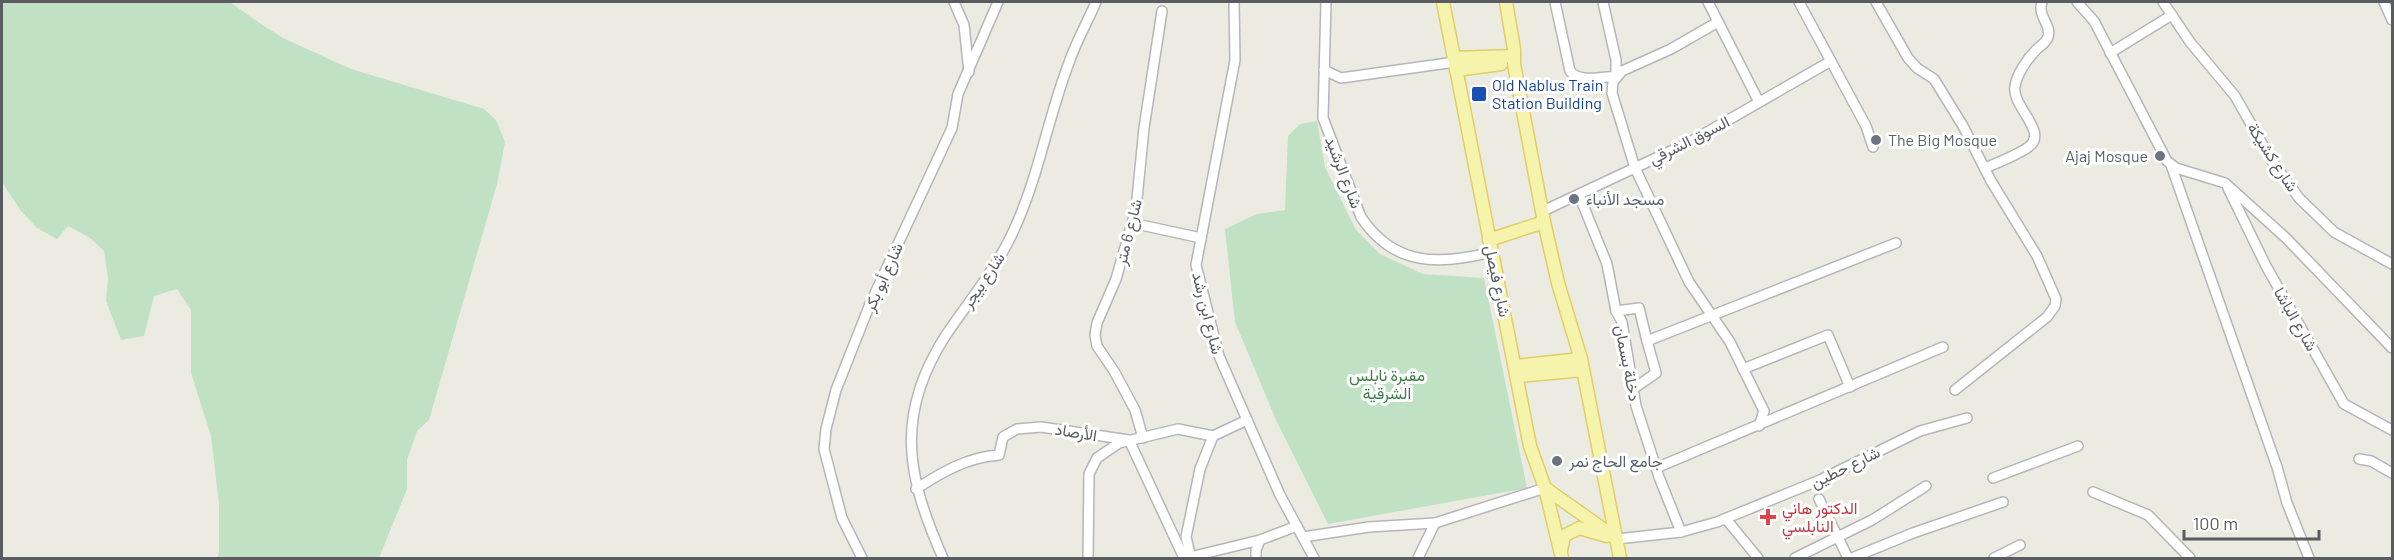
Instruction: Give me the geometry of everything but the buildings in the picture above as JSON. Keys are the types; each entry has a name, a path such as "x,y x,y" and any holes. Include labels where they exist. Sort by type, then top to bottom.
{"main road":[{"name":"شارع فيصل","path":"1443,2 1530,446 1545,488 1561,555"},
{"path":"1506,2 1514,60 1544,217 1558,283 1582,364 1620,558"},
{"path":"1455,63 1514,60"},
{"path":"1491,246 1544,217"},
{"path":"1517,371 1582,364"},
{"path":"1545,488 1617,539"},
{"path":"1561,555 1564,536 1579,528 1617,539"}],"street":[{"path":"954,2 964,25 969,72"},
{"name":"شارع أبو بكر","path":"862,558 843,518 837,498 824,448 826,429 836,390 870,304 952,128 958,94 998,2"},
{"name":"شارع بيجر","path":"943,558 925,517 916,489 910,438 921,384 945,337 1013,234 1038,167 1070,60 1096,2"},
{"name":"شارع ابن رشد","path":"1234,2 1235,60 1196,265 1219,356 1280,495 1314,558"},
{"name":"شارع الرشيد","path":"1326,2 1323,118 1361,217 1372,233 1387,245 1413,257 1432,260 1471,257 1491,246"},
{"path":"1555,2 1570,69 1573,75 1581,78 1616,76 1622,71 1671,49 1718,22"},
{"path":"1603,2 1616,60 1616,76 1612,93 1635,168 1689,282 1712,315 1764,411 1759,426"},
{"path":"1708,2 1759,102"},
{"path":"1799,2 1866,126 1873,147"},
{"path":"1876,2 1908,58 1937,82 2037,256 2056,299 2055,306 2047,317 1955,390"},
{"path":"1985,168 2028,148 2035,140 2033,126 2015,97 2015,86 2025,66 2048,37 2049,29 2040,10 2042,2"},
{"path":"2077,2 2094,21 2164,157 2171,165 2277,466 2287,503 2309,558"},
{"name":"شارع كشيكة","path":"2163,2 2180,23 2190,42 2235,96 2272,161 2306,206 2337,234 2392,264"},
{"path":"2384,2 2392,21"},
{"name":"شارع 6 متر","path":"1143,438 1135,410 1114,371 1097,346 1095,335 1097,323 1116,279 1136,209 1144,128 1162,11"},
{"path":"2110,52 2172,15"},
{"name":"السوق الشرقي","path":"1544,217 1579,195 1690,142 1831,61"},
{"path":"1323,70 1341,78 1455,63"},
{"path":"2171,165 2225,183 2286,238 2392,348"},
{"name":"شارع الباشا","path":"2225,183 2266,266 2344,404 2392,430"},
{"name":"دخلة بسمان","path":"1579,195 1607,264 1616,311 1622,322 1636,406 1656,468 1681,532"},
{"path":"1132,224 1201,238"},
{"path":"1647,341 1896,243"},
{"path":"1616,311 1639,308 1656,373 1634,389"},
{"path":"1743,369 1828,335 1850,387"},
{"path":"1656,468 1942,347"},
{"name":"شارع حطين","path":"1617,539 1681,532 1725,519 1820,480 1920,431 1967,418"},
{"path":"1088,558 1091,468 1103,453 1119,443 1178,429 1214,436 1247,420"},
{"name":"الأرصاد","path":"916,489 959,464 978,456 999,454 1003,437 1017,429 1041,427 1129,440"},
{"path":"1188,558 1186,537 1200,469 1214,436"},
{"path":"1129,440 1188,558"},
{"path":"1993,478 2078,446"},
{"path":"2359,459 2371,460 2392,473"},
{"path":"1795,558 1872,520 1926,486"},
{"path":"1303,537 1369,527 1435,523 1545,488"},
{"path":"2093,492 2148,515 2190,558"},
{"path":"1819,499 1850,558 1913,533 2003,502"},
{"path":"1725,519 1758,558"},
{"path":"1418,558 1435,523"},
{"path":"1188,558 1260,540 1297,526"},
{"path":"1256,558 1260,540"},
{"path":"1994,558 2020,545"}],"green space":[{"path":"2,2 230,2 283,38 351,69 484,109 496,120 505,142 497,184 429,420 417,431 407,460 407,489 379,558 217,558 219,503 211,436 191,373 191,310 177,289 154,296 144,336 121,340 106,301 108,278 104,251 90,238 68,226 57,239 37,228 21,211 2,182"},
{"name":"مقبرة نابلس الشرقية","path":"1317,121 1325,167 1356,230 1380,254 1423,274 1484,278 1527,488 1328,524 1276,420 1235,322 1225,229 1257,214 1285,210 1288,136 1300,124"}],"place":[{"name":"Old Nablus Train Station Building","path":"1479,94"},
{"name":"The Big Mosque","path":"1876,140"},
{"name":"Ajaj Mosque","path":"2160,156"},
{"name":"مسجد الأنباء","path":"1574,199"},
{"name":"جامع الحاج نمر","path":"1557,461"},
{"name":"الدكتور هاني النابلسي","path":"1768,517"}]}
